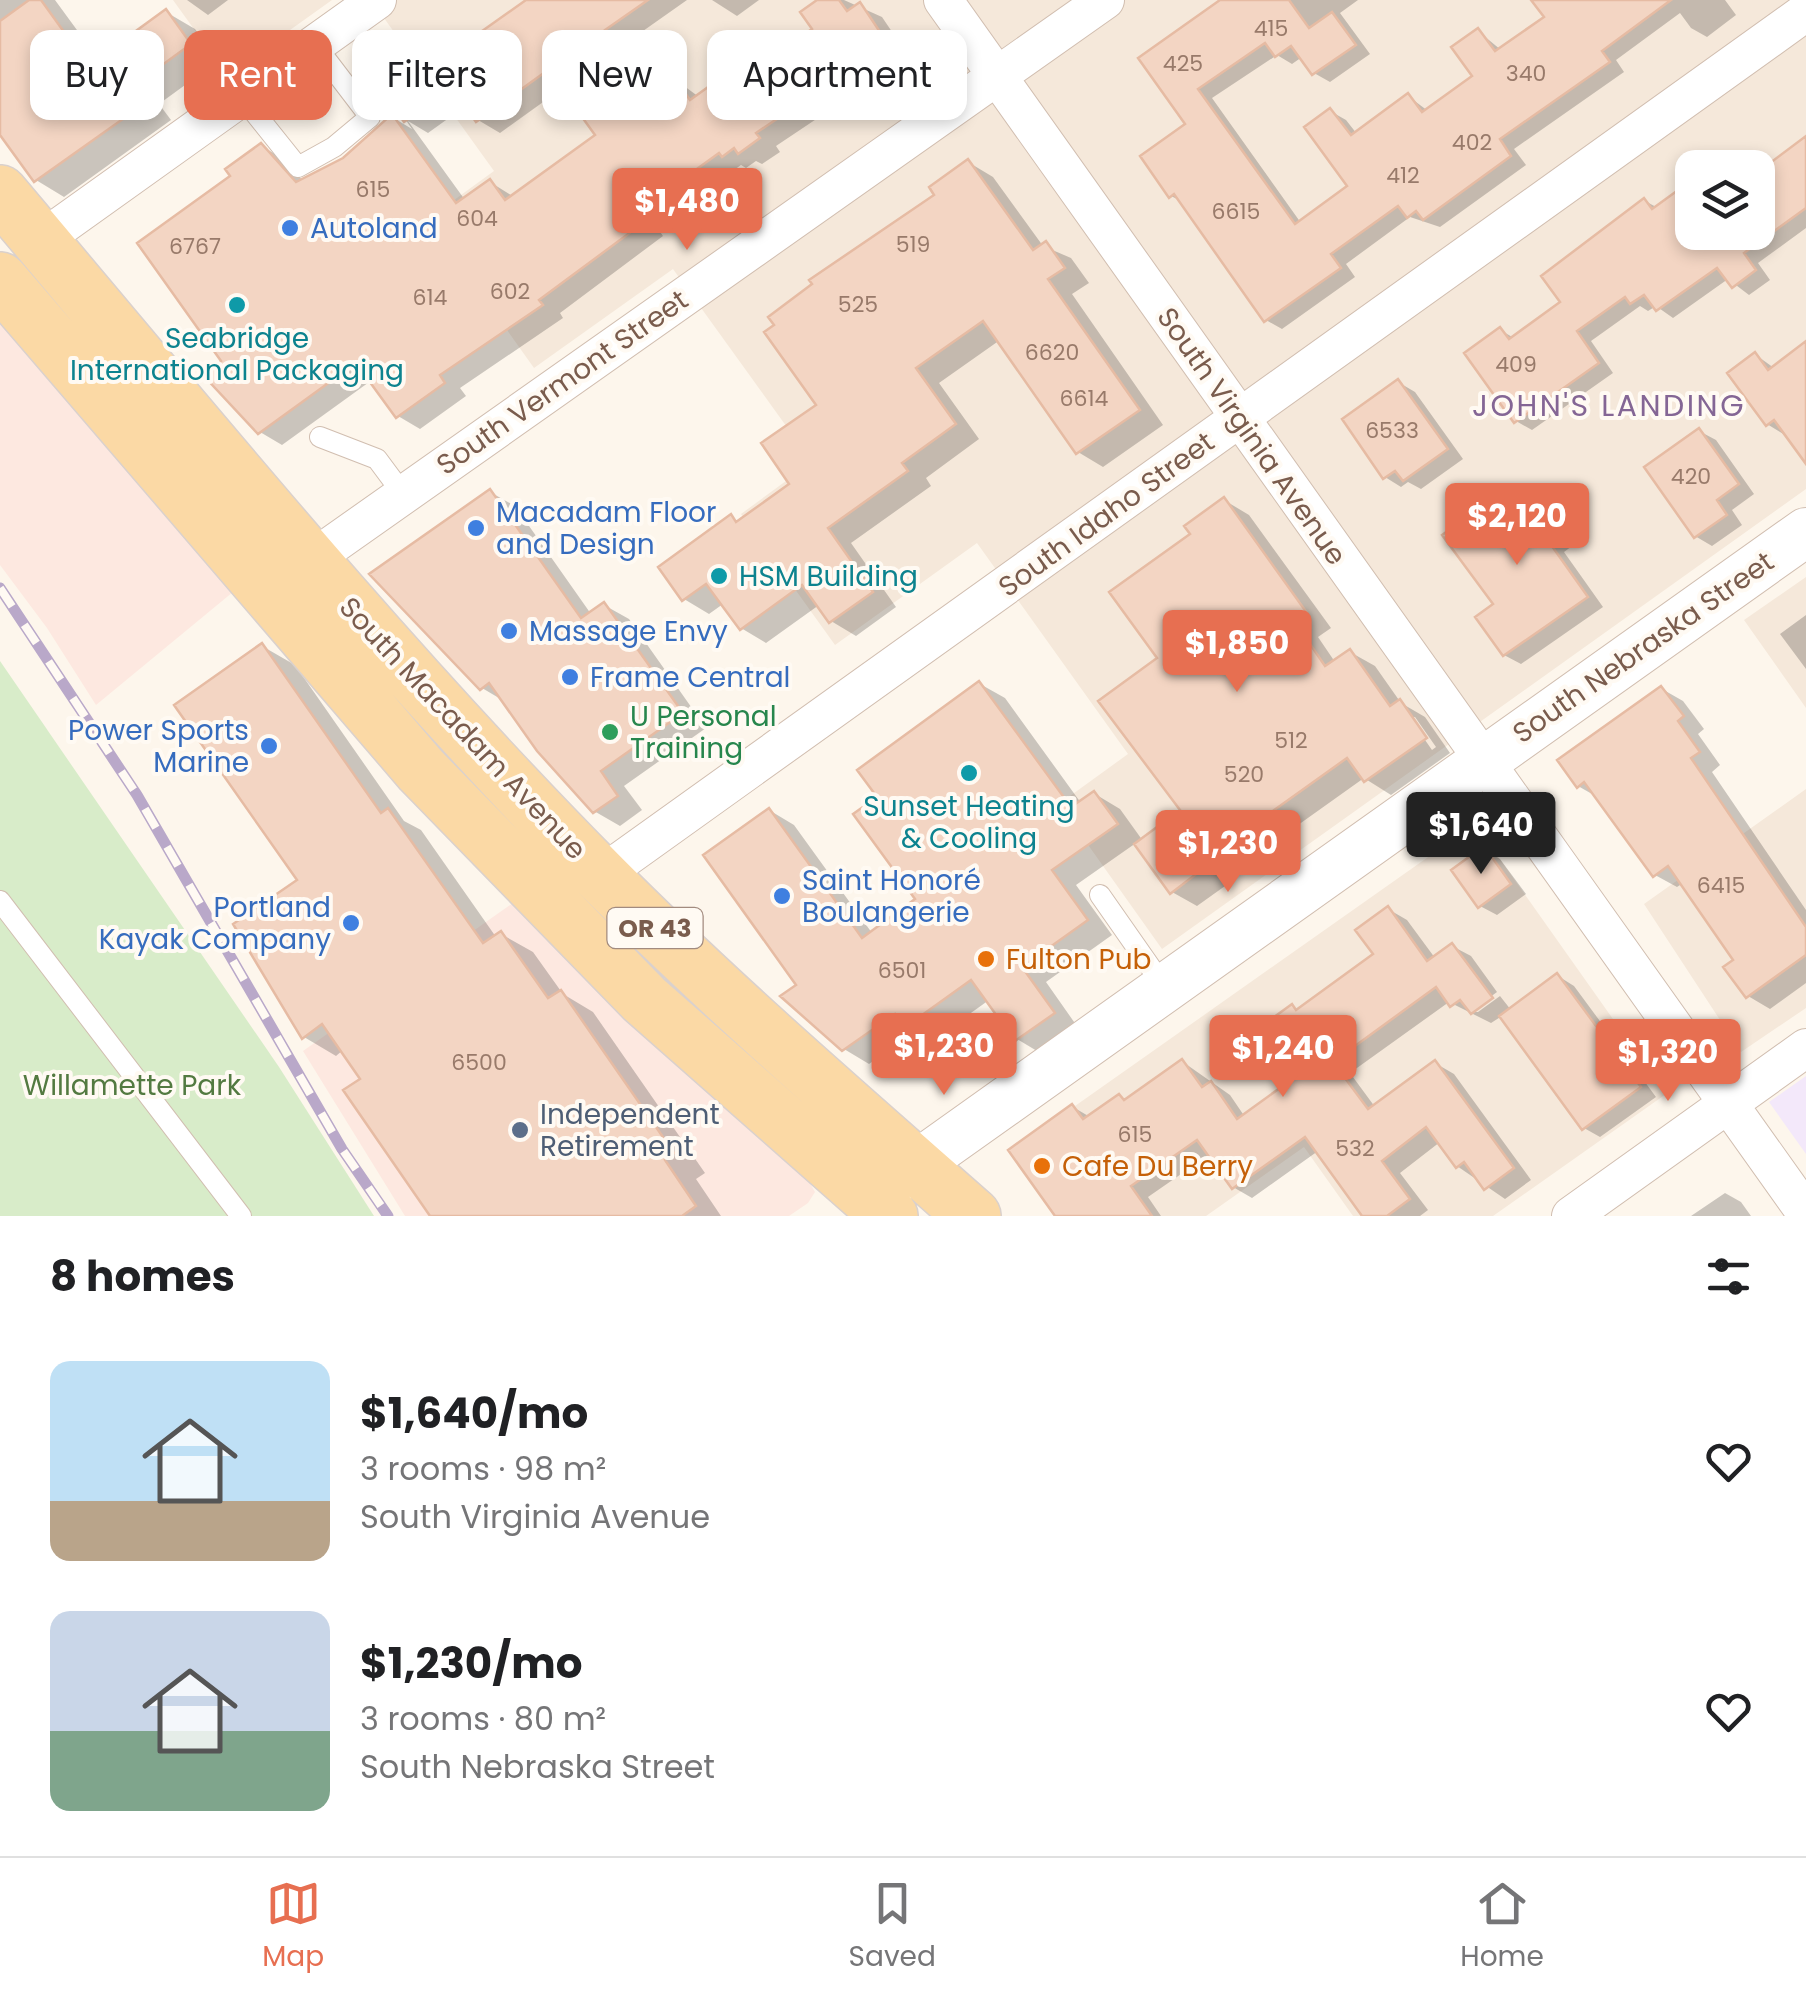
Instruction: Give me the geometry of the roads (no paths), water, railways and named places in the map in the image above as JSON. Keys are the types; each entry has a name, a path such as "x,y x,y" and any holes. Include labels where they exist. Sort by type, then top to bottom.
{"main road":[{"name":"South Macadam Avenue","path":"0,193 309,561 452,721 600,876 780,1046 973,1216"},
{"name":"South Macadam Avenue","path":"0,280 266,594 422,770 644,999 868,1210"}],"street":[{"path":"332,32 377,0"},
{"name":"South Virginia Avenue","path":"943,0 1806,1213"},
{"name":"South Vermont Street","path":"266,594 1105,0"},
{"name":"South Idaho Street","path":"600,876 1806,12"},
{"path":"40,241 210,120"},
{"name":"South Nebraska Street","path":"868,1210 916,1166 1806,532"},
{"path":"1571,1216 1806,1048"}],"lane":[{"path":"261,120 298,166 334,147 370,116 332,68"},
{"path":"320,437 377,459 403,494"},
{"path":"1100,895 1166,988"},
{"path":"0,901 240,1216"}],"railway":[{"path":"0,588 137,795 342,1149 388,1216"}],"place":[{"name":"Autoland","path":"290,228"},
{"name":"Seabridge International Packaging","path":"237,305"},
{"name":"Macadam Floor and Design","path":"476,528"},
{"name":"HSM Building","path":"719,576"},
{"name":"Massage Envy","path":"509,631"},
{"name":"Frame Central","path":"570,677"},
{"name":"U Personal Training","path":"610,732"},
{"name":"Power Sports Marine","path":"269,746"},
{"name":"Sunset Heating & Cooling","path":"969,773"},
{"name":"Saint Honoré Boulangerie","path":"782,896"},
{"name":"Portland Kayak Company","path":"351,923"},
{"name":"Fulton Pub","path":"986,959"},
{"name":"Independent Retirement","path":"520,1130"},
{"name":"Cafe Du Berry","path":"1042,1166"}],"district":[{"name":"JOHN'S LANDING","path":"1609,406"}],"park label":[{"name":"Willamette Park","path":"132,1085"}]}
